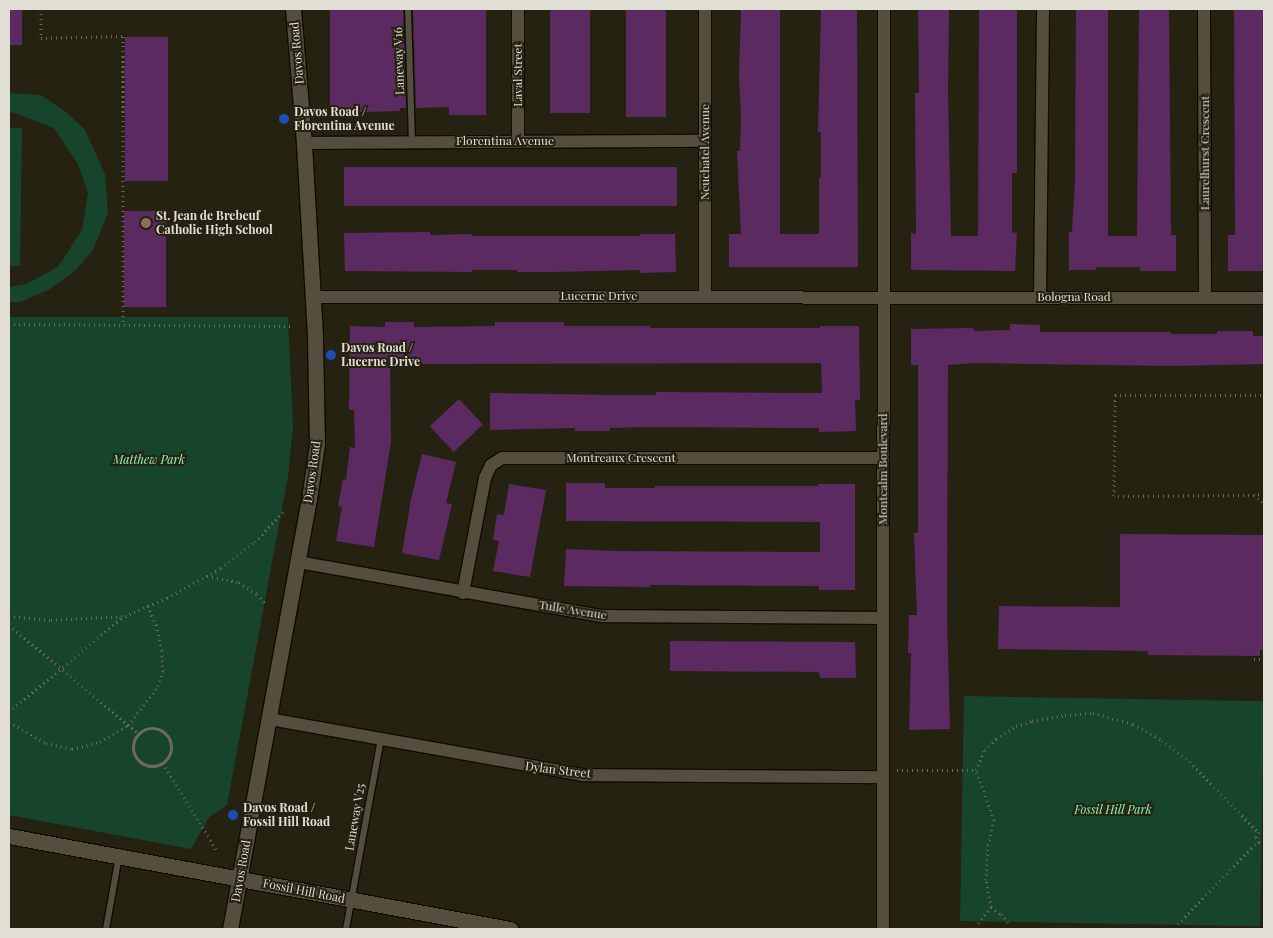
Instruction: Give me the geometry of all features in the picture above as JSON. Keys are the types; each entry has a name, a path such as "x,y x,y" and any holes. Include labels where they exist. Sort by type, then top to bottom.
{"street":[{"name":"Davos Road","path":"230,929 298,562 317,444 313,297 304,142 293,9"},
{"name":"Laval Street","path":"518,9 518,141"},
{"name":"Neuchatel Avenue","path":"705,9 705,296"},
{"name":"Montcalm Boulevard","path":"883,929 884,9"},
{"path":"1040,297 1043,9"},
{"name":"Laurelhurst Crescent","path":"1204,9 1205,298"},
{"name":"Florentina Avenue","path":"304,142 705,141"},
{"name":"Lucerne Drive","path":"313,297 884,297"},
{"name":"Bologna Road","path":"884,297 1264,298"},
{"name":"Montreaux Crescent","path":"464,593 485,478 491,465 502,458 883,458"},
{"name":"Tulle Avenue","path":"298,562 601,616 883,618"},
{"name":"Dylan Street","path":"269,719 582,775 882,777"},
{"name":"Fossil Hill Road","path":"9,836 510,929"}],"lane":[{"name":"Laneway V16","path":"408,9 412,142"},
{"name":"Laneway V25","path":"346,929 381,739"},
{"path":"106,929 119,856"}],"path":[{"path":"41,9 41,38 123,36 123,324"},
{"path":"9,324 290,326"},
{"path":"1264,395 1115,395 1114,496 1254,495 1264,493"},
{"path":"1254,495 1264,503"},
{"path":"9,712 124,616 206,576 255,542 284,511"},
{"path":"206,576 239,582 257,594 266,604"},
{"path":"9,722 46,743 72,749 100,742 128,725 158,686 163,671 156,625 147,606"},
{"path":"9,616 51,620 124,616"},
{"path":"9,625 139,734"},
{"path":"1254,659 1264,659"},
{"path":"1008,923 1002,914 991,907 986,880 988,845 994,820 976,770 990,744 1006,730 1016,726 1065,715 1106,715 1133,724 1173,748 1258,832"},
{"path":"148,729 155,729 167,737 170,751 162,763 156,766 148,766 136,758 133,744 139,734 148,729"},
{"path":"162,763 217,851"},
{"path":"897,770 976,770"},
{"path":"1258,832 1264,831"},
{"path":"1258,832 1256,837 1258,841"},
{"path":"1258,841 1264,843"},
{"path":"1178,924 1258,841"},
{"path":"978,923 991,907"}],"green space":[{"path":"9,93 41,95 67,113 85,130 105,174 108,213 93,250 76,270 50,289 20,302 9,302 9,287 26,284 58,267 82,230 88,193 78,164 54,128 9,111"},
{"path":"9,128 22,128 20,266 9,266"},
{"name":"Matthew Park","path":"9,317 288,317 293,427 288,476 227,805 209,817 191,849 9,815"},
{"name":"Fossil Hill Park","path":"964,696 1264,701 1260,926 960,921"}],"building":[{"path":"9,9 22,9 22,45 9,45"},
{"path":"330,9 403,9 406,108 400,108 400,111 330,113"},
{"path":"413,9 486,9 486,115 449,115 449,107 416,108"},
{"path":"550,9 590,9 590,113 550,113"},
{"path":"626,9 666,9 666,117 626,117"},
{"path":"741,9 780,9 780,234 819,234 821,132 818,132 821,9 857,9 858,267 729,267 729,234 741,234 737,151 740,151 739,76"},
{"path":"918,9 949,9 948,93 951,236 978,236 979,9 1017,9 1017,173 1012,173 1012,232 1017,233 1015,271 911,270 911,233 916,234 915,93 919,93"},
{"path":"1076,9 1108,9 1108,236 1137,236 1139,9 1169,9 1171,235 1176,235 1176,271 1140,271 1140,267 1096,267 1096,270 1069,270 1069,232 1072,232 1075,179"},
{"path":"1234,9 1264,9 1263,271 1228,271 1228,235 1235,235"},
{"path":"125,37 168,37 168,181 125,181"},
{"path":"344,167 677,167 677,206 344,206"},
{"path":"124,211 166,211 166,307 124,307"},
{"path":"430,232 430,235 472,234 472,236 640,236 640,234 675,234 676,272 640,273 640,270 553,272 517,272 517,270 472,270 472,272 345,271 344,233"},
{"path":"385,322 414,322 414,327 495,326 495,322 564,322 564,326 650,326 650,328 820,328 820,326 859,326 860,400 855,400 856,431 819,432 819,428 651,427 610,428 610,431 575,431 575,428 490,430 490,393 656,395 656,392 822,393 821,363 390,364 391,442 374,547 336,541 342,507 338,506 343,479 346,480 350,447 355,448 354,410 349,410 350,326 385,327"},
{"path":"1010,324 1040,325 1040,332 1217,334 1217,331 1253,331 1253,336 1264,336 1264,364 1171,366 974,363 948,365 947,615 950,729 909,730 911,653 908,653 909,615 917,615 914,533 918,533 918,365 911,365 911,329 973,328 974,331 1010,330"},
{"path":"459,399 483,425 454,452 430,426"},
{"path":"422,454 456,462 446,503 452,504 439,560 402,553 411,499"},
{"path":"566,483 605,483 605,488 855,484 855,590 819,590 819,586 564,586 566,549 820,552 820,522 566,521"},
{"path":"509,484 546,490 530,577 493,571 499,541 493,540 497,514 504,515"},
{"path":"1120,534 1264,535 1264,650 1260,650 1260,656 1148,655 1148,651 998,649 999,606 1120,607"},
{"path":"670,641 855,642 856,678 820,678 819,672 670,671"}],"place":[{"name":"Davos Road / Florentina Avenue","path":"284,119"},
{"name":"St. Jean de Brebeuf Catholic High School","path":"146,223"},
{"name":"Davos Road / Lucerne Drive","path":"331,355"},
{"name":"Davos Road / Fossil Hill Road","path":"233,815"}]}
